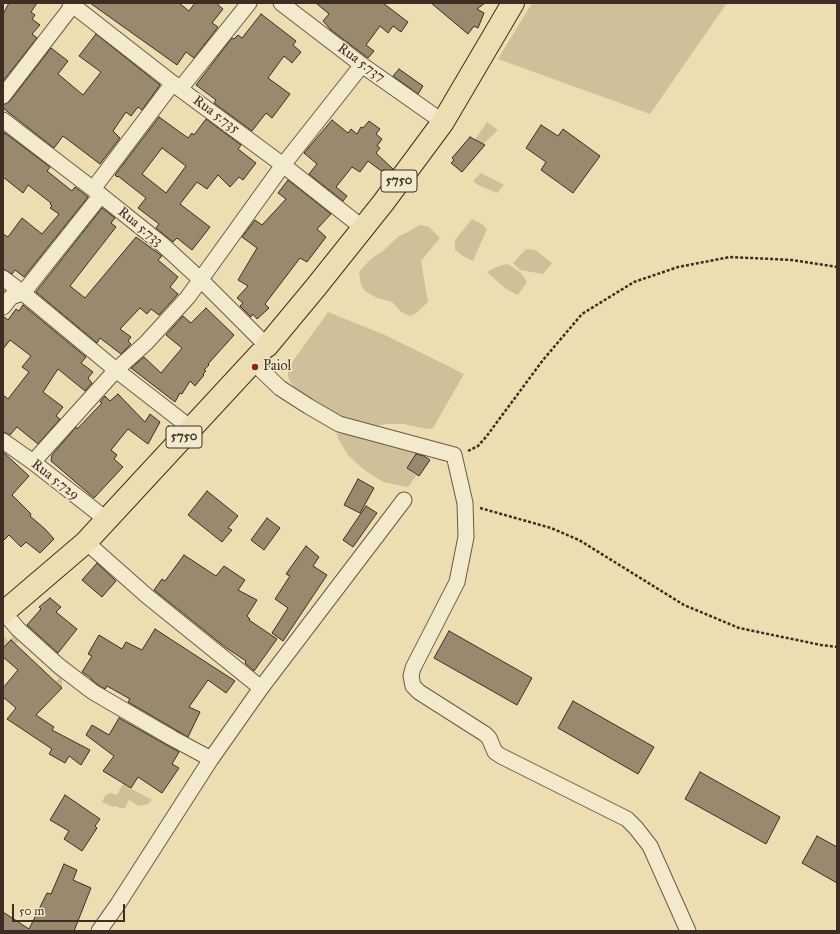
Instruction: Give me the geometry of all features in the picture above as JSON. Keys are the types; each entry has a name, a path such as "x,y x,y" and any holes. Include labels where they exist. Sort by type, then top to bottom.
{"main road":[{"name":"5750","path":"3,613 86,542 260,354 316,287 383,203 442,122 510,4"}],"street":[{"path":"3,307 11,297 23,292 177,86 249,3"},
{"name":"Rua 5.737","path":"281,3 362,65 442,122"},
{"path":"3,96 79,6"},
{"name":"Rua 5.735","path":"79,6 177,86 283,164 363,228"},
{"path":"33,462 116,370 146,343 188,297 283,164 362,65"},
{"name":"Rua 5.733","path":"3,120 97,192 162,245 201,280 260,354 280,388 339,424 454,455"},
{"path":"3,278 23,292 116,370 192,429"},
{"name":"Rua 5.729","path":"3,441 33,462 107,520"},
{"path":"454,455 464,503 466,537 457,582 413,668 411,676 413,686 419,692 485,734 489,738 495,752 501,756 627,819 650,846 688,931"},
{"path":"99,931 211,759 261,688 404,500"},
{"path":"86,542 147,596 261,688"},
{"path":"3,613 18,629 59,666 93,692 211,759"}],"path":[{"path":"454,455 467,452 478,446 544,360 582,314 634,282 678,267 730,257 792,260 837,267"},
{"path":"464,503 551,528 578,540 684,605 739,628 837,647"}],"shaded area":[{"path":"532,3 727,3 650,114 498,59"},
{"path":"487,122 498,130 479,148 472,144"},
{"path":"481,173 504,185 497,193 478,185 473,181"},
{"path":"472,219 482,224 487,229 473,261 455,250 455,240"},
{"path":"420,225 429,227 440,238 421,261 428,302 415,314 410,316 401,312 392,302 377,298 365,291 361,285 359,272 369,261 382,252 399,236"},
{"path":"526,249 535,250 552,263 543,274 520,270 513,263"},
{"path":"507,264 521,273 527,282 518,295 506,289 487,272 496,267"},
{"path":"328,312 385,335 464,374 433,428 427,429 403,424 386,424 370,427 350,426 299,393 290,382 288,377 288,368"},
{"path":"336,433 367,437 399,434 427,439 407,468 416,476 408,487 383,482 363,469 348,455"},
{"path":"11,632 60,674 62,678 62,688 56,682 59,678 19,641 8,651 4,647 3,648 3,639 5,637 8,641 13,637 10,633"},
{"path":"123,784 152,800 148,804 139,806 129,800 125,808 119,808 116,806 113,807 102,802 108,794 111,793 117,795"}],"building":[{"path":"9,3 37,3 31,12 35,15 32,19 40,25 32,34 37,38 3,81 3,14"},
{"path":"90,3 179,3 189,11 195,3 216,3 223,9 212,23 218,27 194,58 186,52 177,65"},
{"path":"316,3 383,3 408,22 401,32 393,26 388,33 380,26 366,45 374,51 368,58 331,30 323,21 329,14"},
{"path":"431,3 485,3 477,9 484,13 478,28 474,26 468,34"},
{"path":"261,14 296,41 293,45 301,52 292,63 284,56 268,78 290,94 272,118 266,113 252,131 214,103 216,100 196,85 232,38 234,39 238,35 242,38"},
{"path":"96,34 160,85 142,110 138,107 131,116 126,112 113,131 120,138 100,164 63,136 54,148 3,108 3,105 10,101 51,48 68,61 58,74 83,95 101,72 79,56"},
{"path":"399,69 423,86 418,94 393,76"},
{"path":"159,117 188,138 192,133 194,135 206,119 241,145 238,149 256,163 243,180 239,177 230,187 218,175 207,189 197,182 180,204 210,227 192,250 177,238 173,242 156,228 159,224 138,208 146,198 115,175","holes":["162,148 186,166 166,193 142,174"]},
{"path":"332,120 348,133 351,129 357,134 361,127 363,128 369,121 380,129 376,134 382,139 377,146 380,148 376,153 393,169 388,176 368,161 360,172 352,167 336,187 347,196 343,201 309,174 317,164 304,153"},
{"path":"541,125 558,136 563,129 600,156 573,193 541,170 546,162 526,148"},
{"path":"5,133 50,167 47,171 72,191 75,187 88,197 24,277 15,270 12,274 3,269 3,234 8,237 22,218 42,234 59,214 50,208 52,206 50,204 51,203 28,185 23,193 3,177 3,136"},
{"path":"470,137 485,145 462,172 451,163 454,160 452,158"},
{"path":"288,180 331,214 317,229 326,237 307,262 300,258 265,304 269,308 257,319 253,314 251,317 240,306 243,303 237,298 248,286 238,280 257,248 242,237 255,220 262,225 286,199 278,193"},
{"path":"102,208 115,218 111,223 116,227 70,286 85,298 136,237 162,256 158,260 178,277 170,287 178,294 159,315 151,309 147,314 140,308 120,329 131,337 128,341 131,344 121,354 100,338 97,343 36,292"},
{"path":"23,305 86,357 81,363 93,372 88,378 92,383 85,391 58,369 43,392 63,407 56,416 60,419 38,444 17,427 10,435 3,432 3,395 8,399 29,372 22,367 31,356 10,340 3,349 3,316 8,320 16,309 19,311"},
{"path":"206,308 234,335 208,364 209,365 204,370 206,371 203,374 204,375 195,386 190,381 175,402 131,368 144,357 161,373 182,348 166,335 183,316 191,323"},
{"path":"118,394 145,422 150,414 160,422 148,444 128,429 111,450 117,455 114,459 123,467 94,498 51,461 52,455 76,427 77,429 102,403 100,402 105,396 110,401"},
{"path":"3,452 29,476 12,495 31,514 30,516 54,539 40,553 26,542 21,547 9,535 3,541"},
{"path":"416,454 424,456 430,460 419,476 407,468"},
{"path":"358,479 374,488 360,513 344,505"},
{"path":"207,491 238,516 228,528 232,530 222,542 188,515"},
{"path":"366,506 377,513 353,547 343,540"},
{"path":"267,518 280,528 264,550 251,540"},
{"path":"306,546 319,557 313,566 327,575 283,641 272,633 288,608 275,599 290,576 286,574"},
{"path":"184,555 216,576 224,566 245,580 238,590 257,600 247,616 250,619 249,620 277,639 254,671 245,663 246,661 225,647 154,590 162,579 165,581"},
{"path":"97,563 116,581 102,597 82,580"},
{"path":"50,598 61,607 56,612 77,629 58,653 27,625 41,609 39,607"},
{"path":"155,629 235,681 226,693 208,680 189,707 200,712 188,737 128,702 130,699 107,686 105,689 98,685 82,672 92,656 88,654 99,635 122,649 126,642 142,650"},
{"path":"449,631 532,678 517,705 434,658"},
{"path":"11,640 62,688 36,715 54,727 52,730 90,750 81,765 69,756 65,763 49,754 52,749 7,719 16,708 3,697 3,688 18,670 3,657 3,648"},
{"path":"573,701 654,747 638,774 558,728"},
{"path":"119,718 179,752 172,764 179,768 162,793 138,777 131,788 103,771 114,756 86,735 92,725 109,735"},
{"path":"700,772 780,817 766,844 685,799"},
{"path":"65,795 100,819 95,826 97,828 82,851 64,839 69,831 50,820"},
{"path":"817,836 837,847 837,883 802,863"},
{"path":"64,864 77,870 73,880 91,888 74,931 3,931 3,912 29,929 47,893 51,894"}],"place":[{"name":"Paiol","path":"255,367"}]}
